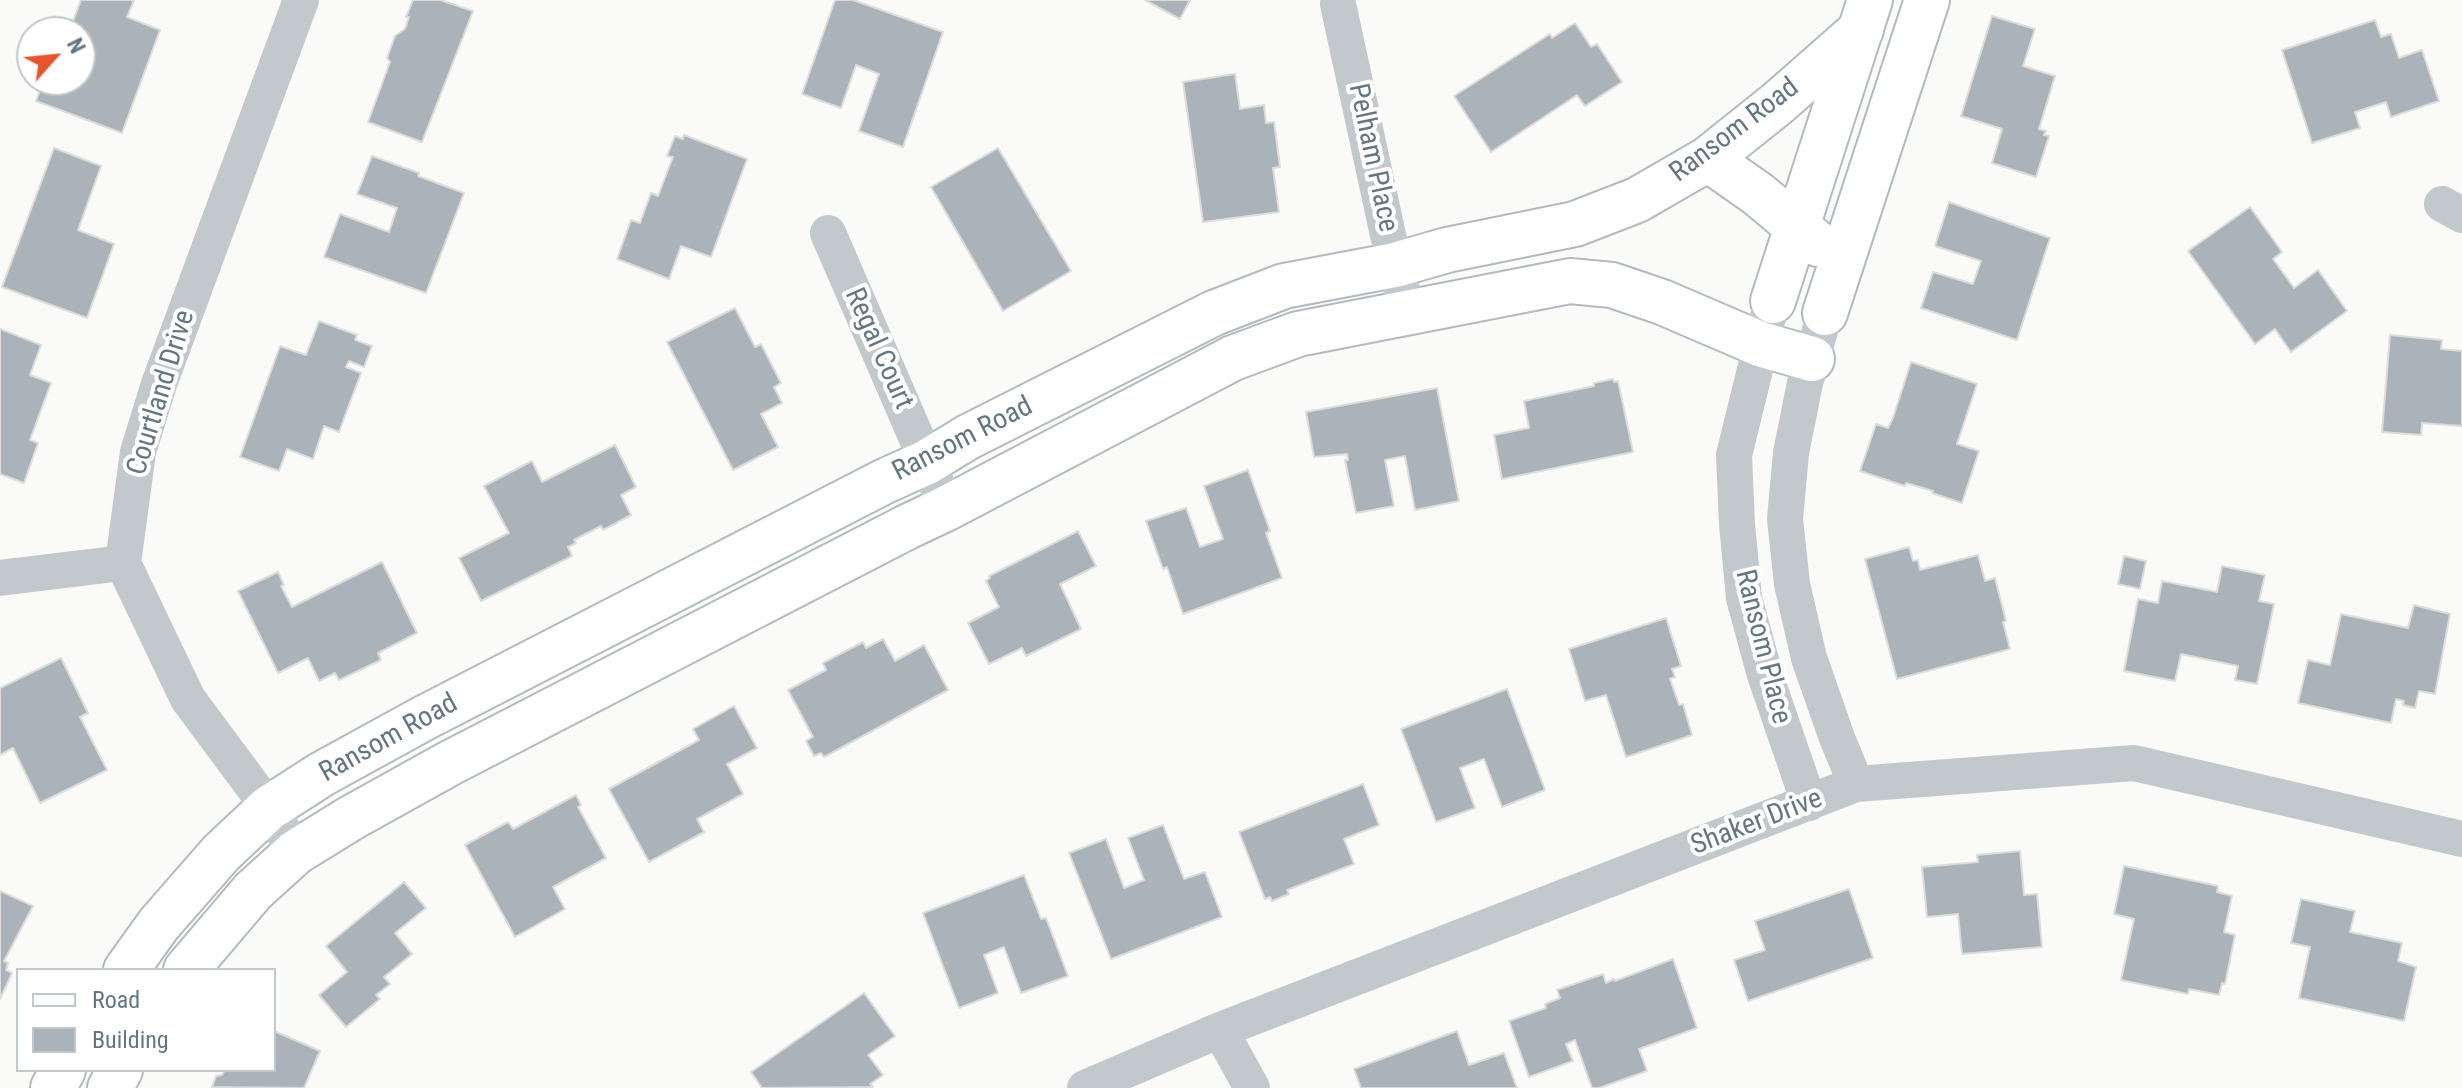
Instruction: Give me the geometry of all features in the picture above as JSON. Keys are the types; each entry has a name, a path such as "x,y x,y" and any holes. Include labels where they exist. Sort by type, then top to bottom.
{"street":[{"name":"Courtland Drive","path":"123,563 138,452 159,384 301,0"},
{"path":"1825,313 1927,0"},
{"name":"Pelham Place","path":"1338,4 1407,311"},
{"name":"Ransom Road","path":"127,968 159,924 221,853 269,808 322,774 424,718 1214,313 1284,286 1395,265 1447,250 1575,224 1637,200 1708,159 1778,103 1866,15"},
{"name":"Ransom Road","path":"1773,301 1866,15"},
{"path":"1708,159 1748,185 1841,264"},
{"name":"Regal Court","path":"828,233 947,508"},
{"name":"Ransom Road","path":"188,968 253,891 296,852 450,763 1233,358 1298,334 1570,281 1612,285 1662,302 1760,344 1812,359"},
{"name":"Ransom Place","path":"1773,301 1734,455 1737,524 1744,598 1765,675 1809,803"},
{"name":"Ransom Place","path":"1825,313 1791,453 1785,519 1790,571 1809,658 1856,784"},
{"path":"0,578 123,563 188,699 269,808 296,852"},
{"name":"Shaker Drive","path":"1085,1088 1220,1030 1856,784 2134,763 2462,839"},
{"path":"1220,1030 1252,1088"}],"building":[{"path":"81,0 134,0 127,17 160,30 122,133 36,101 38,96 96,96 96,16 75,16"},
{"path":"413,0 440,0 473,11 422,142 368,122 390,62 387,58 395,36 405,29"},
{"path":"835,0 853,0 943,32 903,147 859,131 879,74 856,65 841,108 802,94"},
{"path":"1145,0 1190,0 1180,19"},
{"path":"1992,16 2035,29 2023,66 2055,76 2039,129 2049,136 2036,177 1992,163 2002,129 1961,116"},
{"path":"2375,20 2381,37 2391,34 2399,58 2422,50 2439,101 2391,117 2386,102 2355,112 2360,128 2312,143 2282,50"},
{"path":"1575,23 1591,47 1597,44 1622,82 1585,106 1577,95 1491,152 1454,96 1550,34 1552,38"},
{"path":"1235,74 1240,109 1264,105 1266,123 1274,122 1280,167 1273,168 1279,212 1203,222 1183,82"},
{"path":"684,135 747,159 711,257 681,246 669,279 617,259 631,220 640,223 651,193 658,196 673,157 667,156 675,136 683,139"},
{"path":"54,148 101,166 78,230 114,244 87,318 2,287"},
{"path":"998,148 1071,271 1003,311 931,187"},
{"path":"372,156 464,193 426,293 324,257 340,214 389,232 397,208 357,194"},
{"path":"1949,202 2050,238 2017,340 1921,308 1933,272 1973,284 1981,261 1935,246"},
{"path":"2250,207 2282,252 2273,259 2294,288 2318,270 2347,311 2291,352 2275,329 2255,344 2188,251"},
{"path":"735,308 755,347 761,344 781,383 774,387 782,403 761,414 778,447 733,470 667,342"},
{"path":"319,321 357,335 355,340 372,346 364,367 349,361 346,367 361,373 339,432 324,426 313,459 287,449 279,471 240,457 280,346 306,355"},
{"path":"0,329 41,345 30,375 51,383 30,440 38,443 24,483 0,474"},
{"path":"2390,335 2442,340 2441,349 2462,351 2462,426 2422,423 2421,435 2382,432"},
{"path":"1911,362 1977,384 1957,444 1979,451 1962,503 1933,491 1906,483 1905,486 1860,471 1876,424 1888,428 1893,418"},
{"path":"1613,379 1614,382 1618,381 1633,452 1502,479 1494,435 1529,428 1524,401"},
{"path":"1437,388 1459,501 1415,510 1405,456 1385,460 1394,506 1356,513 1345,460 1348,460 1347,454 1314,457 1306,412"},
{"path":"615,445 636,487 621,495 631,515 603,530 601,526 574,540 576,543 568,547 572,556 481,601 459,558 509,533 484,486 532,461 542,482"},
{"path":"1248,470 1270,531 1266,533 1282,578 1183,614 1167,567 1163,569 1146,521 1186,508 1200,547 1223,539 1204,486"},
{"path":"1078,531 1096,566 1060,584 1081,629 1026,656 1022,648 989,664 968,623 999,607 986,581 989,576"},
{"path":"1909,547 1913,561 1918,560 1920,570 1978,555 1985,581 1995,578 2010,649 1897,679 1865,559"},
{"path":"2124,556 2146,561 2140,589 2118,584"},
{"path":"382,562 417,633 378,653 381,660 339,680 335,673 319,681 308,658 278,673 238,591 278,572 284,585 281,586 292,607"},
{"path":"2222,566 2265,575 2259,601 2274,604 2257,684 2235,680 2238,666 2181,654 2175,681 2124,671 2138,599 2158,603 2162,581 2217,592"},
{"path":"2414,605 2450,614 2435,694 2419,691 2415,708 2403,705 2404,701 2396,699 2391,723 2298,703 2308,660 2330,665 2341,614 2408,628"},
{"path":"1666,618 1681,666 1672,669 1675,677 1670,679 1679,705 1683,704 1692,735 1626,757 1606,695 1585,701 1569,649"},
{"path":"883,639 895,661 924,645 948,690 824,757 821,753 814,756 806,741 813,737 788,690 826,670 823,663 863,642 866,648"},
{"path":"61,658 88,713 80,717 107,770 40,803 13,748 0,755 0,688"},
{"path":"1507,689 1545,790 1502,807 1484,759 1460,768 1475,808 1436,822 1401,729"},
{"path":"734,706 757,748 727,764 743,794 697,819 704,832 649,862 609,789 699,740 693,729"},
{"path":"1363,784 1379,825 1344,839 1354,864 1287,890 1289,894 1272,901 1270,897 1265,899 1239,832"},
{"path":"576,795 581,805 578,807 606,858 553,887 565,909 515,937 465,845 508,822 513,829"},
{"path":"1163,825 1184,879 1205,872 1222,917 1111,959 1069,853 1106,839 1124,888 1144,880 1128,838"},
{"path":"2020,851 2024,895 2037,894 2042,947 1962,954 1958,914 1927,917 1922,867 1978,862 1977,855"},
{"path":"2124,866 2218,886 2217,892 2232,896 2224,932 2235,935 2225,984 2222,983 2219,995 2189,989 2188,994 2121,980 2134,919 2114,914"},
{"path":"1024,875 1041,919 1046,918 1068,976 1021,993 1004,947 984,955 998,993 959,1008 923,913"},
{"path":"404,882 426,908 395,933 412,954 384,977 390,984 376,995 380,999 346,1027 319,995 347,972 326,946"},
{"path":"1849,889 1873,958 1748,1001 1734,960 1765,950 1755,921"},
{"path":"0,891 33,906 4,961 8,963 6,970 12,973 0,999"},
{"path":"2301,899 2355,911 2350,932 2402,943 2398,961 2416,967 2404,1021 2299,998 2310,947 2291,943"},
{"path":"1673,959 1697,1028 1639,1049 1647,1071 1592,1088 1575,1040 1566,1044 1573,1061 1529,1077 1509,1021 1546,1008 1545,1004 1560,998 1557,990 1603,974 1606,983 1615,981"},
{"path":"864,993 895,1036 868,1055 883,1075 870,1084 873,1087 762,1088 751,1072"},
{"path":"1457,1031 1469,1065 1504,1053 1517,1088 1361,1088 1354,1069"},
{"path":"276,1032 320,1051 304,1088 212,1087 216,1076 224,1072 276,1072"}]}
